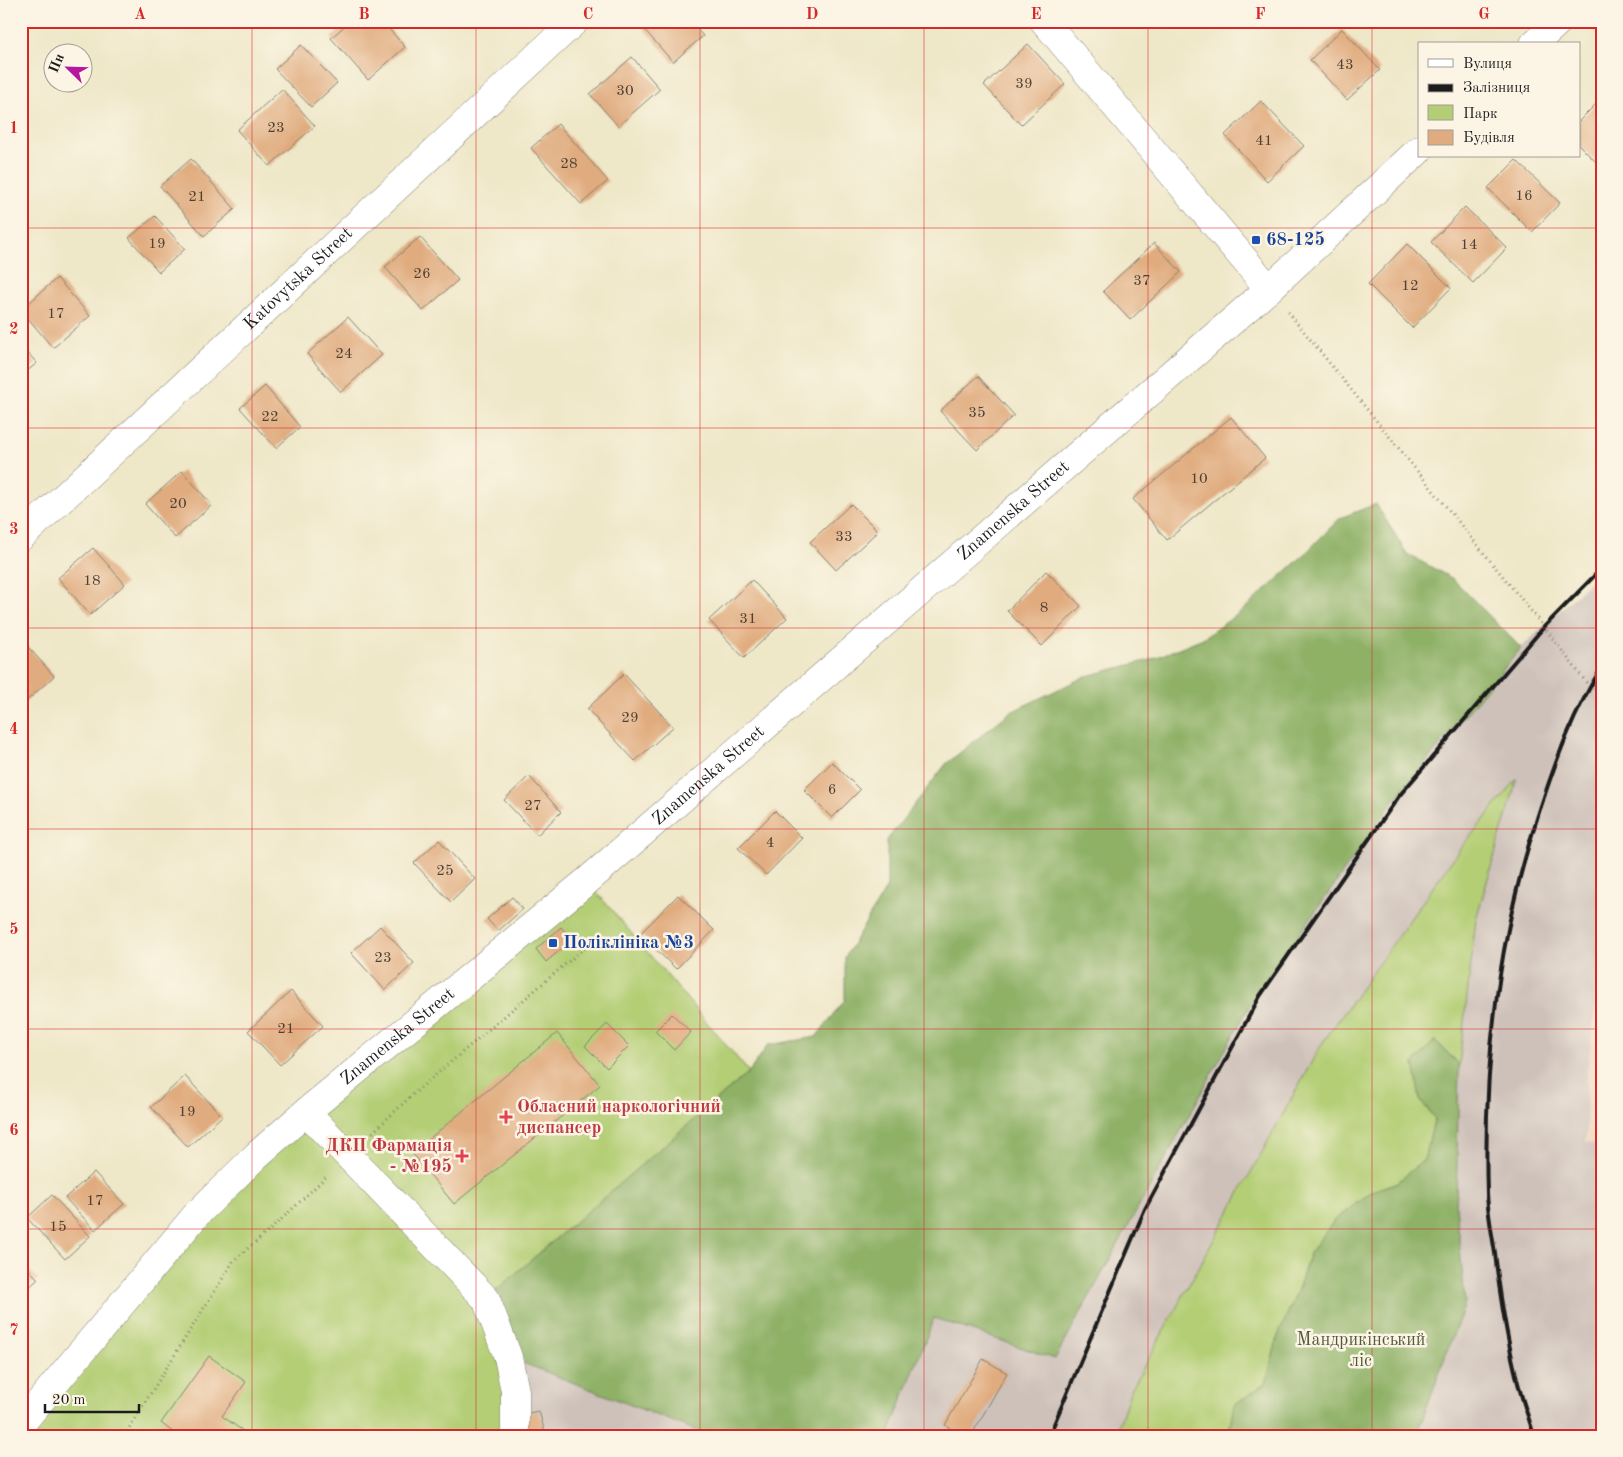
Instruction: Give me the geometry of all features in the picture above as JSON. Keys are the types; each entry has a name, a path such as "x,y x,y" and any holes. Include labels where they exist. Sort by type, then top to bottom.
{"main road":[{"name":"Katovytska Street","path":"21,537 575,21"},
{"path":"1044,21 1269,288"},
{"path":"1536,42 1559,21"},
{"name":"Znamenska Street","path":"21,1424 198,1214 257,1155 306,1112 587,881 1269,288 1418,151"},
{"path":"306,1112 486,1299 508,1357 515,1391 515,1436"}],"path":[{"path":"1269,288 1590,686 1602,692"}],"shaded area":[{"path":"1602,570 1602,952 1587,1074 1586,1141 1602,1147 1602,1436 1416,1436 1465,1303 1456,1206 1459,1065 1476,919 1516,780 1460,849 1321,1045 1130,1392 1115,1436 888,1436 934,1318 1055,1359 1252,1001 1395,799 1521,648"},
{"path":"1602,952 1602,1147 1586,1141 1587,1074"},
{"path":"508,1357 710,1436 515,1436"}],"green space":[{"path":"1376,504 1407,554 1453,579 1521,648 1395,799 1252,1001 1055,1359 934,1318 888,1436 710,1436 508,1357 486,1299 749,1072 768,1045 816,1037 845,1000 845,957 887,887 887,840 946,764 1009,713 1086,676 1150,660 1203,638 1241,612 1303,556 1340,518"},
{"path":"1517,779 1476,919 1459,1065 1435,1040 1420,1100 1435,1118 1424,1160 1398,1182 1372,1191 1334,1221 1310,1253 1299,1287 1278,1336 1266,1383 1234,1405 1228,1436 1115,1436 1130,1392 1321,1045 1460,849"},
{"path":"587,881 749,1072 486,1299 515,1436 21,1436 197,1214"},
{"name":"Мандрикінський ліс","path":"1435,1040 1459,1065 1456,1206 1465,1303 1416,1436 1228,1436 1234,1405 1266,1383 1278,1336 1299,1287 1310,1253 1334,1221 1372,1191 1398,1182 1424,1160 1435,1118 1420,1100 1414,1063"}],"building":[{"path":"350,21 382,21 405,47 368,80 331,38"},
{"path":"650,21 690,21 703,36 673,62 643,28"},
{"path":"1342,29 1380,70 1347,100 1310,60"},
{"path":"1028,44 1065,84 1021,125 984,85"},
{"path":"301,45 337,83 311,107 275,69"},
{"path":"632,57 660,89 618,126 590,94"},
{"path":"282,89 315,126 269,166 237,130"},
{"path":"1600,100 1602,101 1602,168 1580,146 1580,120"},
{"path":"1261,101 1304,146 1267,181 1225,135"},
{"path":"558,124 608,181 581,204 531,148"},
{"path":"191,159 235,209 204,236 160,186"},
{"path":"1516,160 1560,203 1532,232 1488,188"},
{"path":"1465,207 1507,248 1473,283 1431,242"},
{"path":"155,216 185,249 159,272 129,238"},
{"path":"420,237 458,280 423,311 385,267"},
{"path":"1154,243 1181,272 1130,320 1103,291"},
{"path":"1407,244 1451,288 1412,328 1368,284"},
{"path":"57,278 90,316 53,348 21,310"},
{"path":"348,317 382,355 341,392 307,354"},
{"path":"21,346 37,363 21,376"},
{"path":"978,376 1014,415 977,450 940,411"},
{"path":"265,386 300,427 276,448 240,408"},
{"path":"1231,417 1265,458 1167,540 1133,499"},
{"path":"182,471 212,505 175,538 145,504"},
{"path":"851,504 878,531 836,570 810,542"},
{"path":"93,548 125,584 90,615 58,578"},
{"path":"1046,571 1081,606 1042,646 1007,611"},
{"path":"752,580 787,618 744,658 709,620"},
{"path":"21,639 54,676 21,706"},
{"path":"624,674 673,727 635,761 587,709"},
{"path":"832,762 860,790 832,818 804,790"},
{"path":"529,776 561,812 537,835 504,800"},
{"path":"775,811 802,838 766,875 738,848"},
{"path":"439,840 475,879 451,902 414,863"},
{"path":"678,895 714,930 676,969 640,934"},
{"path":"512,897 523,909 498,931 487,919"},
{"path":"380,926 414,963 385,990 351,953"},
{"path":"561,927 572,940 546,962 536,949"},
{"path":"291,991 323,1026 280,1065 248,1031"},
{"path":"672,1014 691,1032 674,1050 655,1031"},
{"path":"607,1024 629,1046 607,1068 585,1046"},
{"path":"557,1033 600,1085 454,1204 412,1153"},
{"path":"185,1076 222,1116 188,1147 151,1107"},
{"path":"94,1172 124,1204 95,1230 65,1198"},
{"path":"52,1195 90,1236 65,1259 27,1218"},
{"path":"21,1261 38,1279 21,1295"},
{"path":"209,1356 246,1382 222,1416 250,1436 178,1436 161,1423"},
{"path":"983,1359 1007,1373 971,1436 963,1436 945,1425"},
{"path":"539,1411 546,1436 530,1436 524,1414"}],"railway":[{"path":"1049,1436 1145,1209 1260,996 1399,796 1544,627 1602,568"},
{"path":"1534,1436 1510,1351 1488,1209 1486,1145 1491,1047 1504,951 1513,904 1526,856 1546,791 1566,736 1602,667"}],"place":[{"name":"68-125","path":"1256,240"},
{"name":"Поліклініка №3","path":"553,943"},
{"name":"Обласний наркологічний диспансер","path":"506,1117"},
{"name":"ДКП Фармація - №195","path":"462,1156"}]}
